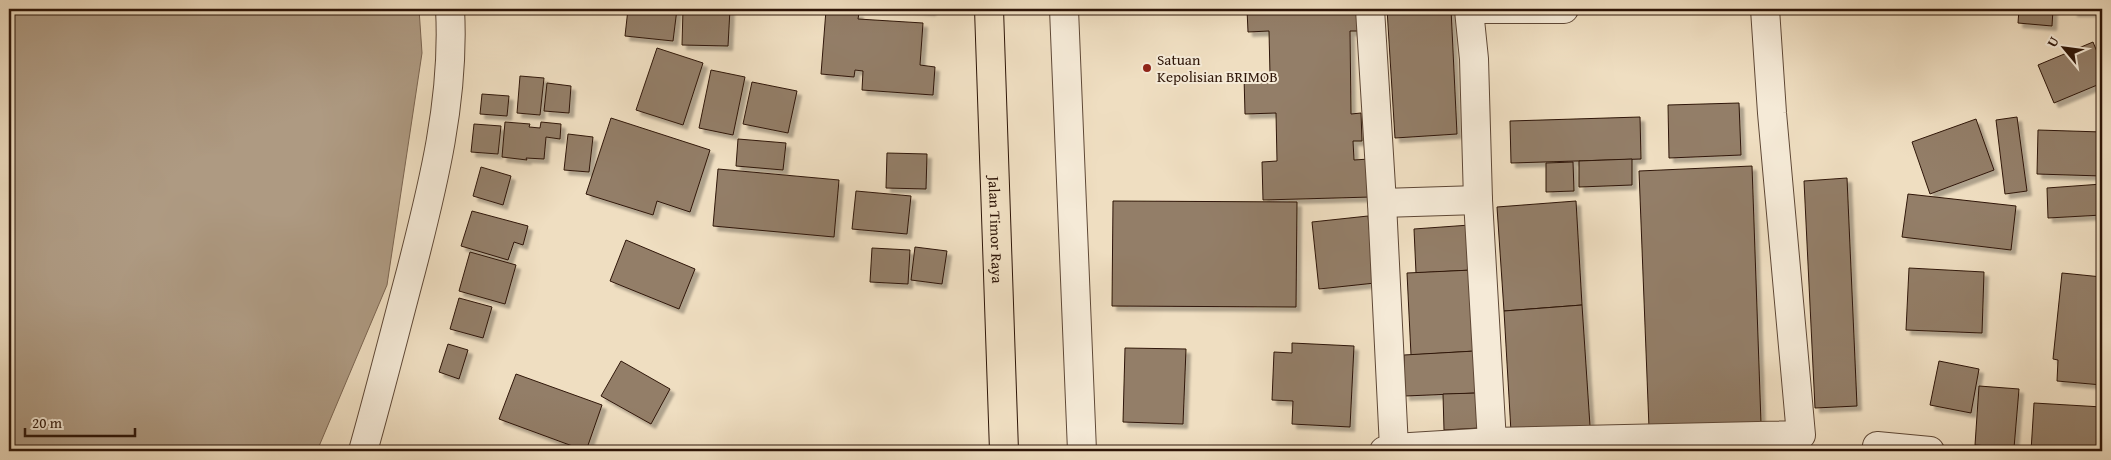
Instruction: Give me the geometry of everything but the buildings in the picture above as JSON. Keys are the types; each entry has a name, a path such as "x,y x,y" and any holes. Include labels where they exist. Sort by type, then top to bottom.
{"highway":[{"name":"Jalan Timor Raya","path":"989,9 1004,451"}],"street":[{"path":"363,451 432,190 446,101 452,40 450,9"},
{"path":"1064,9 1082,451"},
{"path":"1370,9 1382,203 1389,450 1492,442 1801,435 1772,113 1765,9"},
{"path":"1492,442 1478,200 1474,59 1469,9 1564,9"},
{"path":"1382,203 1478,200"},
{"path":"1876,451 1877,446 1930,451"}],"shaded area":[{"path":"9,9 419,9 422,53 387,285 317,451 9,451"}],"place":[{"name":"Satuan Kepolisian BRIMOB","path":"1147,68"}]}
